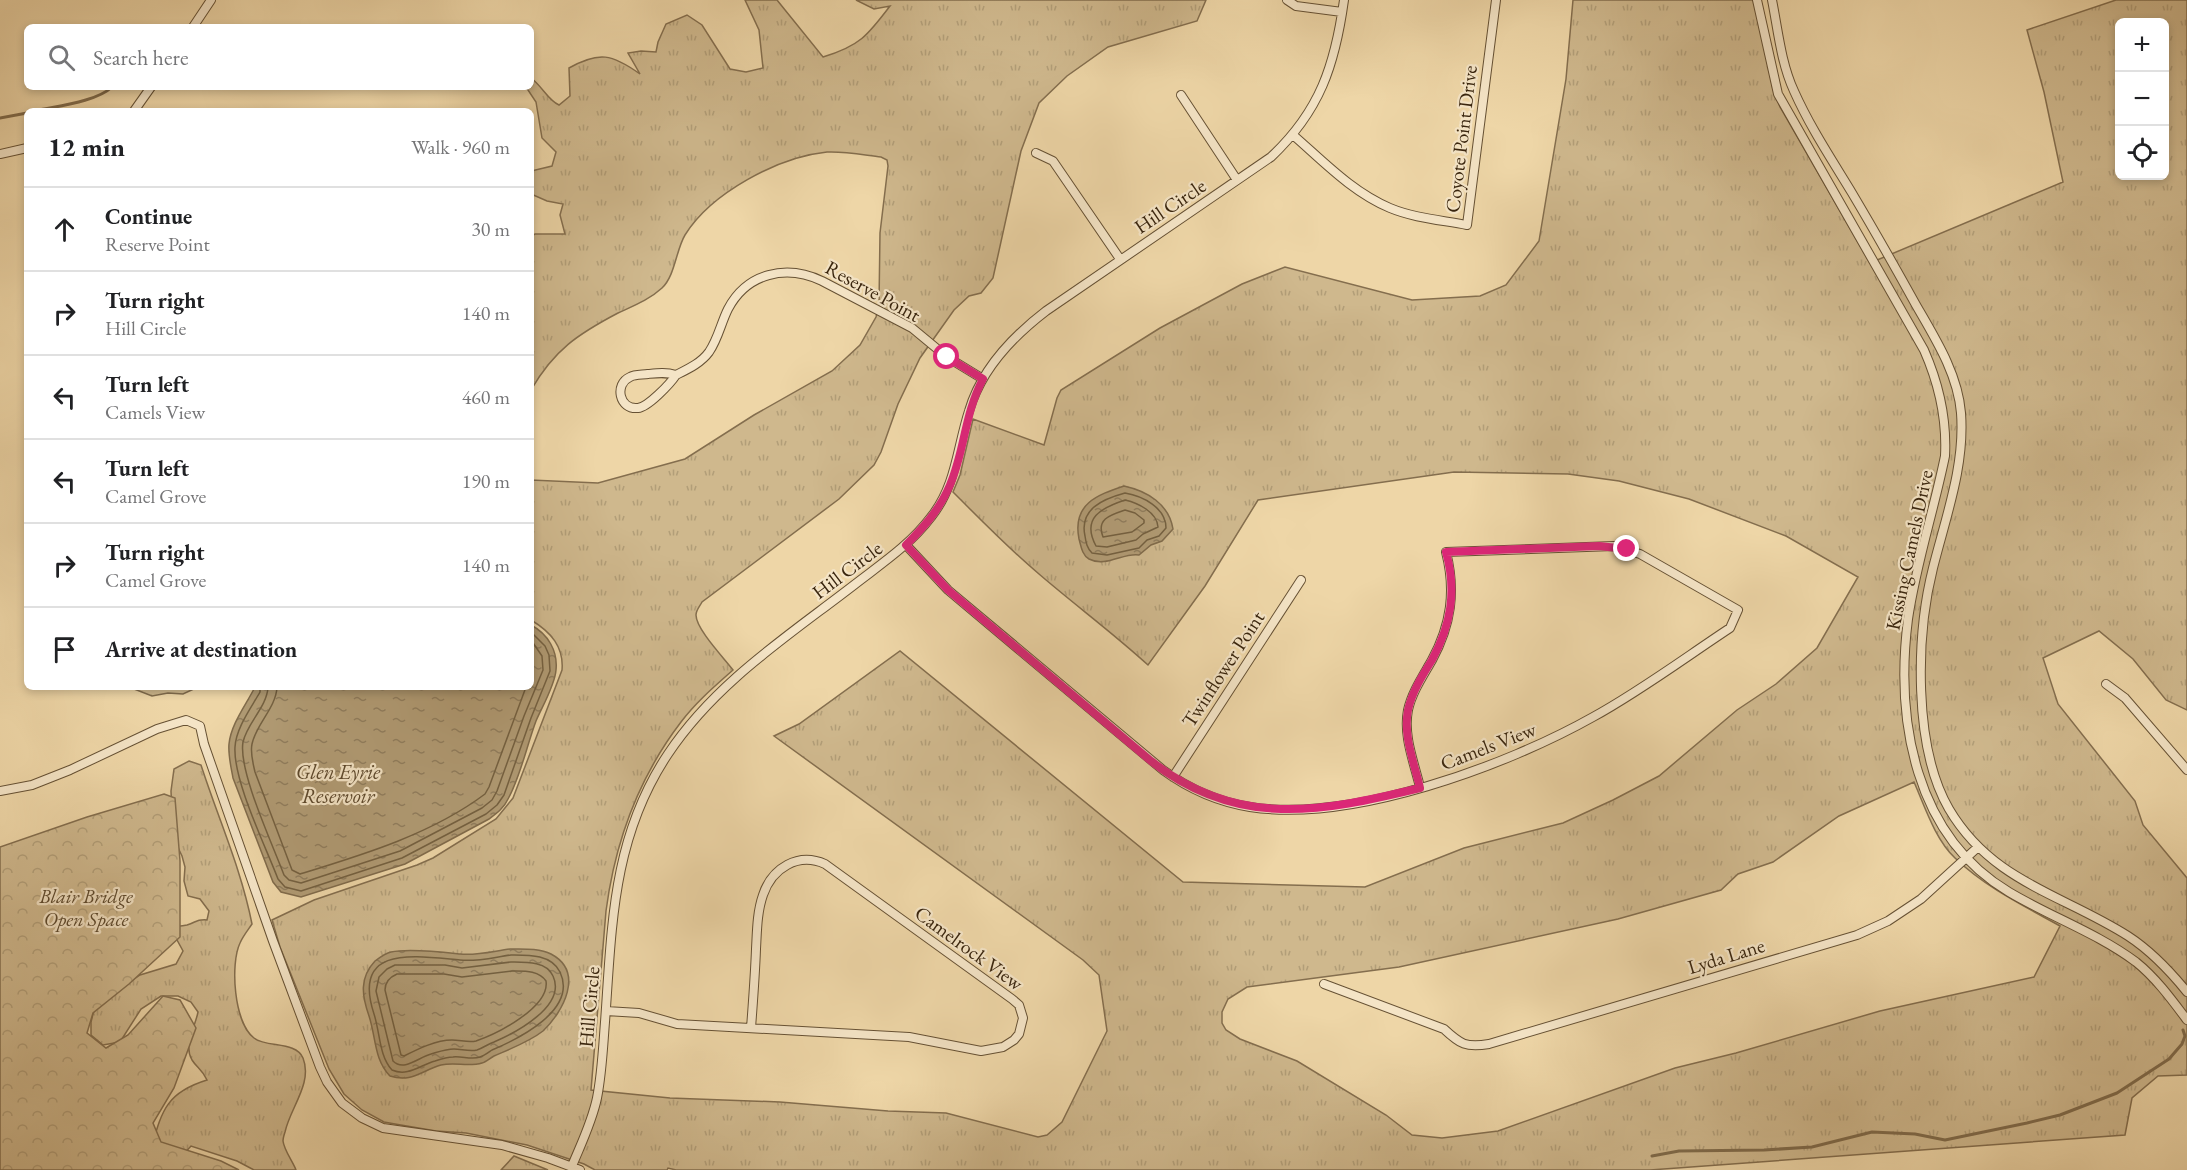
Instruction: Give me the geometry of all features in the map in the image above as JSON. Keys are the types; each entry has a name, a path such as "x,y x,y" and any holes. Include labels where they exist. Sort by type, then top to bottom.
{"street":[{"path":"195,24 212,0"},
{"path":"1287,0 1296,6 1342,12"},
{"name":"Hill Circle","path":"0,791 32,785 70,770 157,729 186,720 200,726 204,744 273,941 316,1056 327,1082 342,1103 362,1118 383,1128 502,1145 576,1168 597,1099 614,906 621,862 645,795 667,755 704,708 734,678 906,545 934,513 951,484 968,413 983,379 1006,347 1030,323 1271,157 1293,135 1313,107 1326,81 1335,51 1344,0"},
{"name":"Coyote Point Drive","path":"1293,135 1347,182 1375,201 1403,212 1467,225 1496,0"},
{"name":"Kissing Camels Drive","path":"1757,0 1778,94 1924,350 1940,393 1946,435 1945,456 1914,585 1908,621 1905,668 1910,739 1925,795 1945,834 1966,858 1995,883 2128,956 2146,971 2172,999 2187,1020"},
{"name":"Kissing Camels Drive","path":"1772,0 1793,88 1816,133 1942,351 1960,402 1962,450 1927,596 1923,631 1922,680 1925,726 1933,773 1948,807 1978,847 2010,873 2130,937 2164,965 2186,989"},
{"path":"136,108 149,90"},
{"path":"1181,95 1237,180"},
{"path":"0,154 24,149"},
{"path":"1036,153 1053,161 1120,259"},
{"name":"Reserve Point","path":"676,375 667,373 632,376 621,386 621,398 630,407 644,406 671,383 676,375 695,365 710,351 727,311 744,288 758,278 770,274 792,272 816,278 912,328 947,357 983,379"},
{"name":"Camels View","path":"906,545 948,590 1125,740 1173,777 1218,799 1271,810 1317,808 1354,803 1420,788 1528,750 1596,716 1730,628 1738,610 1640,554 1614,546 1446,552 1451,572 1449,618 1443,639 1412,697 1407,722 1410,747 1420,788"},
{"name":"Twinflower Point","path":"1173,777 1301,580"},
{"path":"2106,684 2125,698 2187,770"},
{"name":"Lyda Lane","path":"1324,984 1444,1029 1459,1043 1479,1046 1489,1044 1857,935 1888,921 1922,899 1978,847"},
{"name":"Camelrock View","path":"606,1011 639,1013 677,1024 909,1037 981,1051 1003,1047 1014,1040 1022,1026 1023,1018 1018,1005 1012,999 825,864 804,860 790,863 777,872 762,897 751,1028"},
{"path":"2172,999 2186,989"}],"green space":[{"path":"745,0 777,0 823,57 855,44 875,25 890,6 874,9 856,0 1206,0 1197,21 1108,47 1067,76 1039,103 1021,151 993,278 981,293 969,296 954,310 920,358 898,404 874,465 839,499 702,602 698,608 697,621 733,670 681,722 653,765 631,811 616,860 606,911 591,1090 670,1098 780,1102 888,1111 946,1113 1038,1137 1047,1135 1062,1122 1107,1031 1099,975 1083,960 774,736 799,724 900,651 1183,882 1365,887 1464,848 1563,823 1659,776 1737,710 1776,684 1817,648 1858,577 1786,536 1689,499 1619,481 1568,474 1454,472 1258,500 1205,586 1148,665 1028,564 953,492 960,475 973,419 1044,445 1061,390 1160,328 1242,284 1285,267 1412,300 1480,296 1506,285 1539,241 1566,79 1573,0 1754,0 1773,89 1780,107 1870,263 2063,182 2044,92 2027,30 2116,0 2187,0 2187,710 2166,700 2133,659 2099,631 2043,658 2058,704 2135,801 2143,825 2187,878 2187,1075 2158,1076 2132,1098 2125,1135 1650,1170 676,1170 668,1168 667,1170 595,1170 584,1164 527,1145 466,1133 436,1131 384,1122 362,1110 344,1094 329,1069 280,947 272,920 314,900 433,858 496,819 513,798 562,670 561,654 555,641 534,622 534,480 598,483 685,459 754,415 832,371 860,345 876,317 879,305 880,233 887,160 881,157 840,152 808,155 767,169 711,205 685,235 670,277 662,288 591,328 568,344 549,364 534,385 534,235 565,234 560,215 563,204 534,195 534,170 552,166 556,152 542,138 536,102 528,90 534,90 534,81 559,105 570,96 569,68 589,59 605,57 613,59 640,74 628,53 656,52 666,24 687,15 702,25 730,69 746,72 763,68 759,30","holes":["1914,782 1936,832 1955,858 1992,887 2060,926 2034,977 1880,1011 1736,1053 1675,1068 1498,1131 1442,1138 1412,1135 1386,1115 1297,1061 1240,1039 1226,1030 1222,1023 1222,1012 1228,999 1247,987 1399,967 1618,919 1721,890 1738,874 1773,862 1839,816"]},
{"path":"137,690 192,690 183,694 168,693 152,696"},
{"path":"189,761 201,765 236,863 252,924 240,943 235,965 236,993 242,1020 254,1038 294,1049 303,1058 305,1077 303,1086 283,1140 296,1170 254,1170 237,1161 191,1146 182,1156 152,1146 159,1122 175,1096 207,1080 190,1054 189,1042 198,1012 191,1002 178,996 161,996 141,1009 120,1042 103,1045 91,1035 95,1006 140,975 176,964 183,951 177,940 163,932 198,920 207,920 209,911 200,899 188,896 184,881 185,867 173,837 171,791 174,769"},
{"name":"Blair Bridge Open Space","path":"164,794 175,798 180,861 180,937 129,984 93,1013 87,1033 106,1048 128,1035 163,996 180,1000 196,1028 174,1088 153,1123 161,1142 221,1161 239,1170 0,1170 0,847"},
{"path":"514,1156 548,1170 501,1170"}],"water":[{"path":"1124,486 1141,491 1156,500 1167,512 1173,529 1162,541 1151,545 1139,555 1102,562 1089,559 1083,553 1079,539 1079,517 1083,509 1096,497"},
{"name":"Glen Eyrie Reservoir","path":"534,627 547,638 555,656 555,676 551,689 536,721 516,781 502,808 489,819 405,864 301,897 281,892 273,882 233,778 229,744 239,715 253,690 534,690"},
{"path":"510,949 547,952 561,962 567,971 569,981 563,1003 543,1031 526,1042 482,1063 441,1065 404,1078 390,1076 378,1056 363,987 366,974 375,961 387,953 407,950 472,954"}],"waterway":[{"path":"50,108 86,100 108,90"},
{"path":"0,118 24,114"},
{"path":"1652,1156 1679,1151 1812,1147 1872,1132 1915,1134 1945,1140 2027,1123 2060,1115 2117,1093 2169,1059 2182,1044 2185,1036 2183,1030"}],"route":[{"path":"947,357 983,379 968,413 951,484 925,526 906,545 948,590 1151,761 1201,793 1235,804 1271,810 1317,808 1354,803 1420,788 1407,734 1408,710 1417,685 1443,639 1447,627 1452,590 1451,572 1446,552 1599,546 1627,549"}]}
